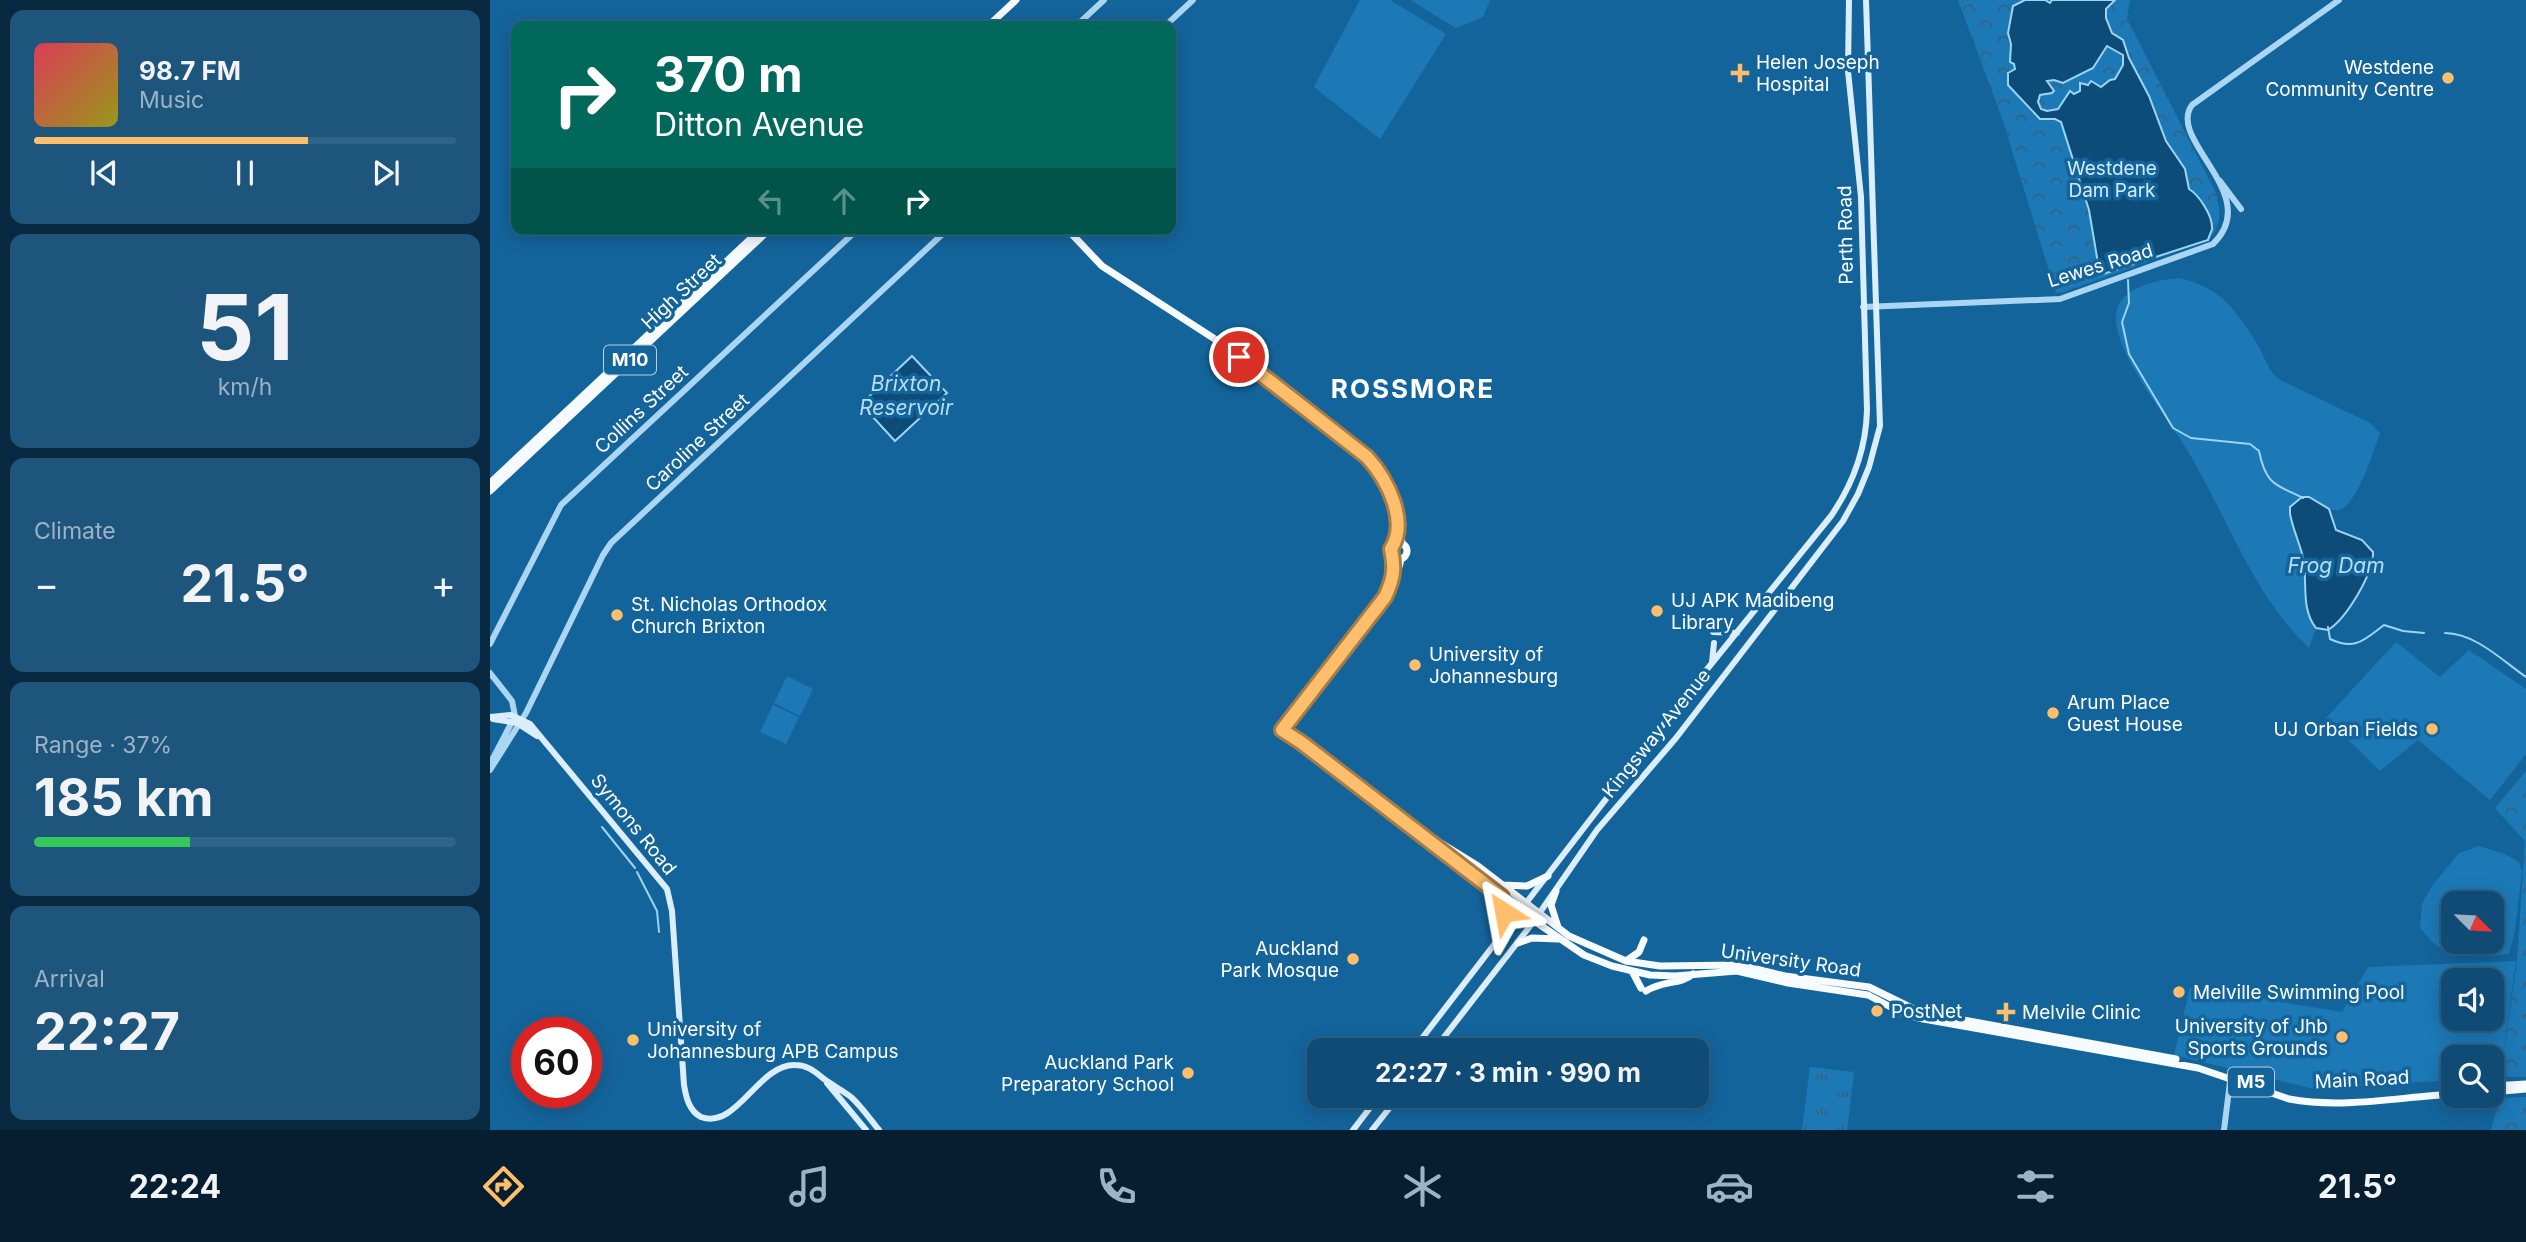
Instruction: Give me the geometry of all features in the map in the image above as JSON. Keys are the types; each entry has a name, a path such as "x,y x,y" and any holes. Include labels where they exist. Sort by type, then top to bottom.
{"main road":[{"path":"986,21 1009,0"},
{"path":"993,21 1016,0"},
{"name":"Perth Road","path":"1849,0 1849,88 1861,197 1867,410 1864,439 1856,469"},
{"name":"Perth Road","path":"1866,0 1880,426"},
{"name":"High Street","path":"490,491 755,235"},
{"name":"High Street","path":"490,483 763,235"},
{"name":"M5","path":"1073,235 1102,267 1221,343 1358,448 1375,466 1394,504 1399,543 1408,551 1405,556 1397,558 1391,549 1399,543"},
{"name":"Kingsway Avenue","path":"1443,1038 1518,943 1597,830 1676,738 1843,521 1870,467 1880,426"},
{"name":"Kingsway Avenue","path":"1422,1038 1712,664 1831,516 1842,500 1856,469"},
{"name":"University Road","path":"1397,558 1393,579 1382,601 1286,729 1521,912 1558,939 1591,958 1632,971 1663,976 1718,971 1746,972 1788,983 1868,991"},
{"path":"1713,632 1737,633"},
{"path":"1712,664 1714,643"},
{"path":"490,718 518,720"},
{"name":"Symons Road","path":"518,720 534,727 667,890 672,911 684,1085 691,1109 708,1119 726,1117 771,1074 790,1065 809,1068 824,1079"},
{"name":"University Road","path":"1411,826 1457,852 1558,929 1595,949 1626,961 1660,966 1741,965 1784,976 1868,991"},
{"path":"1502,885 1527,886 1548,876"},
{"path":"1556,891 1551,905 1558,929"},
{"path":"1502,897 1505,916 1502,935"},
{"path":"1518,943 1532,938 1558,939"},
{"path":"1626,961 1639,953 1644,940"},
{"path":"1632,971 1643,989 1663,982 1686,980 1694,974"},
{"name":"Main Road","path":"1868,991 1920,1012 2207,1066 2290,1095 2317,1099 2350,1099 2441,1093"},
{"path":"824,1079 866,1130"},
{"path":"824,1079 852,1098 879,1130"},
{"path":"2504,1088 2526,1087"},
{"path":"1353,1130 1369,1108"},
{"path":"1372,1130 1389,1108"}],"street":[{"path":"1081,21 1104,0"},
{"path":"1170,21 1193,0"},
{"path":"2241,209 2216,177 2188,126 2186,116 2192,105 2339,0"},
{"name":"Lewes Road","path":"1863,307 2060,299 2211,245 2220,237 2227,223 2228,209 2216,177"},
{"name":"Collins Street","path":"490,644 561,505 852,235"},
{"name":"Caroline Street","path":"518,720 611,543 942,235"},
{"name":"Symons Road","path":"490,673 512,701 518,720"},
{"path":"490,764 518,720"},
{"path":"490,770 518,720"},
{"path":"2224,1130 2230,1076"}],"green space":[{"path":"1360,0 1390,0 1446,34 1380,139 1314,87"},
{"path":"1410,0 1490,0 1483,17 1456,28"},
{"name":"Westdene Dam Park","path":"1958,0 2130,0 2127,19 2215,191 2219,217 2216,229 2207,240 2056,293 2002,118"},
{"path":"2179,278 2205,287 2233,309 2278,379 2370,423 2380,433 2364,477 2345,507 2331,510 2309,497 2299,543 2304,560 2304,591 2311,622 2316,628 2309,648 2271,603 2186,448 2133,367 2118,332 2118,307 2130,292 2149,284"},
{"name":"UJ Orban Fields","path":"2396,642 2440,677 2469,650 2526,689 2526,754 2490,800 2418,740 2380,771 2326,718"},
{"path":"787,676 813,689 800,716 774,703"},
{"path":"773,705 799,717 786,744 760,732"},
{"path":"2526,771 2526,1077 2504,1077 2504,1050 2517,961 2525,841 2495,808"},
{"path":"2479,846 2505,854 2519,862 2522,871 2515,931 2509,954 2481,956 2456,954 2504,954 2504,891 2441,891 2441,948 2420,928 2422,904 2432,886 2459,853"},
{"name":"University of Jhb Sports Grounds","path":"2516,961 2504,1048 2504,1045 2441,1045 2441,1081 2314,1089 2174,1055 2190,987 2342,1012 2368,967"},
{"path":"1810,1067 1854,1072 1847,1130 1802,1130"},
{"path":"2526,1097 2526,1130 2491,1130 2497,1108 2504,1108 2504,1098"}],"water":[{"path":"2025,0 2045,0 2050,3 2052,0 2115,0 2106,9 2106,18 2112,33 2123,40 2166,141 2185,169 2189,189 2208,212 2212,229 2208,240 2100,275 2089,210 2061,122 2055,119 2040,119 2008,85 2008,73 2015,69 2010,62 2011,44 2008,33 2013,6","holes":["2107,46 2123,55 2123,65 2115,79 2101,87 2091,81 2088,85 2080,83 2080,91 2074,94 2070,91 2058,109 2041,109 2038,102 2040,95 2054,91 2047,81 2063,83 2093,68"]},
{"name":"Brixton Reservoir","path":"912,356 947,393 895,441 861,404"},
{"name":"Frog Dam","path":"2302,497 2309,497 2329,509 2336,530 2362,540 2373,552 2369,572 2358,595 2343,616 2328,630 2316,628 2306,603 2303,557 2290,514 2290,507"}],"waterway":[{"path":"2128,280 2129,303 2122,322 2129,354 2173,428 2191,438 2250,444 2259,451 2265,471 2273,482 2303,498"},
{"path":"2328,627 2330,639 2346,644 2359,642 2384,625 2403,631 2424,633"},
{"path":"2445,633 2456,634 2478,643 2526,677"},
{"path":"602,827 635,868"},
{"path":"637,872 657,911 659,932"}],"place":[{"name":"Helen Joseph Hospital","path":"1740,73"},
{"name":"Westdene Community Centre","path":"2448,78"},
{"name":"UJ APK Madibeng Library","path":"1657,611"},
{"name":"St. Nicholas Orthodox Church Brixton","path":"617,615"},
{"name":"University of Johannesburg","path":"1415,665"},
{"name":"Arum Place Guest House","path":"2053,713"},
{"name":"UJ Orban Fields","path":"2432,729"},
{"name":"Auckland Park Mosque","path":"1353,959"},
{"name":"Melville Swimming Pool","path":"2179,992"},
{"name":"PostNet","path":"1877,1011"},
{"name":"Melvile Clinic","path":"2006,1012"},
{"name":"University of Jhb Sports Grounds","path":"2342,1037"},
{"name":"University of Johannesburg APB Campus","path":"633,1040"},
{"name":"Auckland Park Preparatory School","path":"1188,1073"}],"district":[{"name":"ROSSMORE","path":"1413,389"}],"route":[{"path":"1239,357 1367,457 1385,482 1398,523 1396,543 1391,549 1394,557 1393,579 1385,597 1282,730 1502,897 1504,912"}]}
